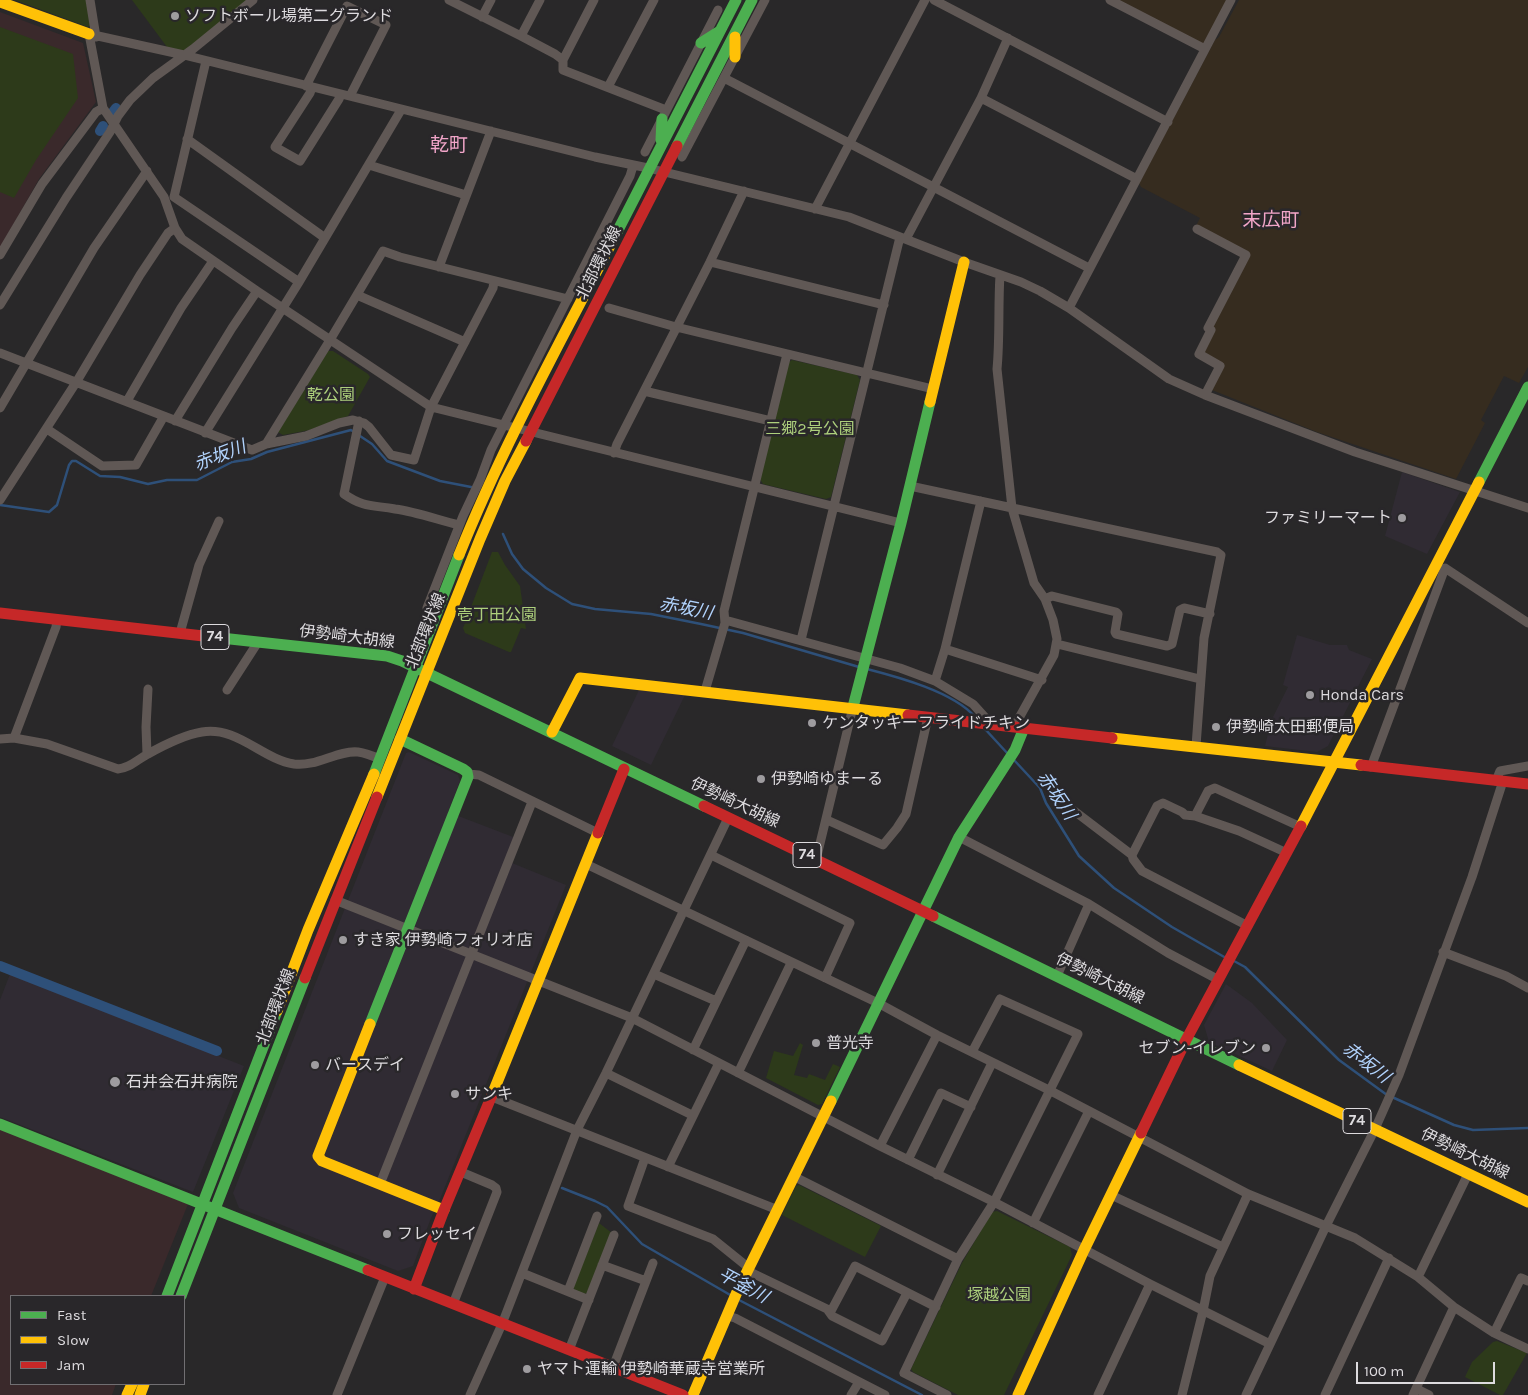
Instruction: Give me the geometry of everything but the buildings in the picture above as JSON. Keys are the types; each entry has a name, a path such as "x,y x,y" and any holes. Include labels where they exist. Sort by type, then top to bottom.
{"street":[{"path":"90,0 92,35 103,108 164,197 182,239 431,407 901,523"},
{"path":"0,305 113,124 130,100 153,78 253,0"},
{"path":"449,0 521,36 563,60"},
{"path":"482,17 491,0"},
{"path":"521,36 540,0"},
{"path":"594,0 563,60 563,70 608,87 664,115"},
{"path":"608,87 654,0"},
{"path":"682,157 765,0"},
{"path":"815,209 924,0"},
{"path":"934,0 1168,122"},
{"path":"1110,0 1204,49"},
{"path":"1068,308 1231,0"},
{"name":"北部環状線","path":"167,1295 308,930 380,759 475,515 516,428 648,168 720,31 742,1"},
{"name":"北部環状線","path":"181,1295 335,900 505,481 735,34 742,1"},
{"path":"0,2 92,35 184,55 401,110 849,217 1034,288 1068,308 1168,379 1355,452 1528,508"},
{"path":"341,94 300,161 275,147 310,93 309,86 347,6 386,25 350,96"},
{"path":"645,152 718,10"},
{"path":"701,43 720,31"},
{"path":"735,34 735,57"},
{"path":"801,640 866,373 903,238 934,188 981,98 1008,38"},
{"path":"206,61 174,197 299,282"},
{"path":"724,78 1089,268"},
{"path":"701,99 718,90"},
{"path":"981,98 1137,179"},
{"path":"0,256 42,184 96,112 103,108"},
{"path":"205,433 326,238 401,110"},
{"path":"661,144 664,115"},
{"path":"439,267 491,131"},
{"path":"187,139 326,238"},
{"path":"368,165 466,195"},
{"path":"431,624 427,608 459,525 480,480 491,450 630,176 633,166"},
{"path":"0,408 94,248 147,172"},
{"path":"614,453 744,192"},
{"path":"1,498 77,381 140,275 168,233 176,228"},
{"path":"1197,229 1246,255 1208,328 1211,330 1198,354 1220,366 1205,394"},
{"path":"266,444 383,251 400,258 568,299"},
{"path":"127,401 181,308 213,261"},
{"path":"710,262 884,305"},
{"path":"816,860 901,523 964,262"},
{"path":"693,1395 737,1292 959,836 1015,750 1020,728 1054,655 1057,644 1053,620 1045,599 1034,583 1012,508 997,369 1000,275"},
{"path":"0,353 77,381 252,450 266,444 306,436 352,420 359,421 369,427 391,455 414,460 431,407 493,288 494,281"},
{"path":"175,421 257,291"},
{"path":"357,295 465,342"},
{"path":"609,308 676,327 933,389"},
{"path":"705,691 725,620 724,611 787,354"},
{"path":"1018,1395 1084,1250 1186,1040 1301,827 1528,387"},
{"path":"644,391 770,422"},
{"path":"46,429 102,466 136,465 164,416"},
{"path":"359,421 344,494 354,501 376,508 395,509 459,525"},
{"path":"910,486 1217,552 1221,555 1204,638 1196,746"},
{"path":"935,681 945,649 981,501"},
{"path":"180,634 199,565 219,521"},
{"path":"1371,767 1445,568 1528,623"},
{"path":"1045,599 1052,596 1116,612 1118,614 1116,634 1167,646 1172,644 1180,610 1184,608 1210,614"},
{"name":"伊勢崎大胡線","path":"0,613 387,656 415,667 552,732 624,769 1057,976 1186,1040 1528,1202"},
{"path":"14,738 57,620"},
{"path":"725,620 801,640 865,661 900,668 935,681 972,704 992,724"},
{"path":"227,690 258,642"},
{"path":"1057,644 1200,679"},
{"path":"945,649 1042,680"},
{"path":"552,732 580,678 1528,784"},
{"path":"147,754 148,689"},
{"path":"827,820 883,846 906,814 928,717"},
{"path":"0,739 14,738 47,744 118,769 127,767 165,745 201,732 215,732 243,740 277,758 296,764 310,763 354,752 380,759"},
{"path":"400,739 463,769 468,774 479,775 598,833"},
{"path":"1246,1395 1326,1226 1375,1129 1399,1075 1472,877 1499,781 1500,771 1528,766"},
{"path":"414,1289 444,1210 624,769"},
{"path":"444,1210 322,1161 318,1156 468,774"},
{"path":"1196,816 1208,791 1215,788 1301,827"},
{"path":"380,1184 532,802"},
{"path":"1132,855 1157,806 1163,803 1186,815 1196,816 1240,831 1287,853"},
{"path":"1073,810 1132,855 1142,871 1248,926"},
{"path":"470,1395 502,1324 577,1130 728,818"},
{"path":"959,836 1089,904 1168,953 1219,980"},
{"path":"711,855 850,923 825,978"},
{"path":"586,864 878,1004 1049,1090 1248,1194 1354,1238 1418,1277 1454,1307 1494,1333 1528,1349"},
{"path":"335,900 632,1018 937,1175 994,1202 1203,1312 1270,1344"},
{"path":"1057,976 1089,904"},
{"path":"693,1050 746,940"},
{"path":"1443,952 1506,976 1528,988"},
{"path":"738,1073 791,963"},
{"path":"654,974 716,1001"},
{"path":"947,1395 904,1373 958,1259 994,1202 1078,1034 1000,999 972,1052"},
{"path":"880,1146 938,1035"},
{"path":"937,1175 992,1062"},
{"path":"668,1167 719,1063"},
{"path":"606,1073 692,1115"},
{"path":"908,1160 941,1093 970,1107"},
{"path":"492,1096 778,1210"},
{"path":"1034,1223 1088,1111"},
{"path":"0,1124 683,1395"},
{"path":"645,1158 628,1206 713,1238 749,1269 827,1309 832,1316 882,1341 907,1293"},
{"path":"452,1304 496,1192 496,1188 492,1185 461,1172"},
{"path":"1418,1277 1468,1174"},
{"path":"795,1176 958,1259"},
{"path":"1111,1194 1223,1247"},
{"path":"1182,1395 1210,1276 1248,1194"},
{"path":"568,1291 596,1216"},
{"path":"569,1350 614,1235"},
{"path":"1325,1395 1389,1258"},
{"path":"613,1368 653,1263"},
{"path":"602,1265 646,1281"},
{"path":"830,1312 854,1266 936,1307"},
{"path":"522,1273 589,1300"},
{"path":"336,1395 385,1277"},
{"path":"1494,1333 1521,1278 1528,1281"},
{"path":"1098,1395 1150,1284"},
{"path":"1428,1395 1415,1392 1454,1307"},
{"path":"729,1311 734,1318 885,1395"},
{"path":"851,1395 859,1382"}],"shaded area":[{"path":"1118,0 1227,0 1204,45"},
{"path":"1239,0 1528,0 1528,367 1519,383 1504,376 1481,420 1485,423 1456,479 1317,432 1212,390 1224,365 1203,353 1215,328 1212,327 1250,255 1196,226 1200,218 1141,187 1139,183 1215,40 1219,37"},
{"path":"0,12 83,43 96,102 39,179 0,248"},
{"path":"1402,472 1460,492 1427,554 1385,536"},
{"path":"1297,635 1330,645 1347,645 1349,650 1372,659 1328,746 1317,752 1265,746 1271,721 1288,687 1283,685"},
{"path":"639,690 685,695 651,765 612,746"},
{"path":"409,752 458,775 460,781 448,812 521,840 512,863 566,885 413,1266 398,1271 239,1208 233,1193 406,753"},
{"path":"10,974 244,1066 193,1192 0,1117 0,1000"},
{"name":"セブン-イレブン","path":"1226,984 1252,1003 1287,1040 1272,1071 1209,1042 1204,1025"},
{"path":"0,1129 188,1204 151,1295 10,1295 10,1385 116,1385 112,1395 0,1395"}],"green space":[{"path":"15,0 86,0 91,25 88,27"},
{"path":"132,0 249,0 186,52 167,47"},
{"path":"0,27 73,54 78,98 36,160 14,198 0,192"},
{"name":"乾公園","path":"328,351 333,351 370,377 348,416 310,430 283,435 278,432"},
{"name":"三郷2号公園","path":"792,360 857,375 860,380 831,497 826,499 763,484 760,479 789,362"},
{"name":"壱丁田公園","path":"492,552 498,552 520,586 526,629 521,628 511,652 465,633 463,628"},
{"path":"800,1043 803,1045 794,1075 807,1078 809,1074 825,1080 833,1064 840,1067 822,1104 818,1105 766,1078 774,1051 793,1056"},
{"path":"799,1185 881,1226 865,1257 782,1215 796,1186"},
{"name":"塚越公園","path":"997,1211 1070,1247 1072,1255 1004,1395 958,1395 913,1372 911,1369 962,1263 992,1212"},
{"path":"599,1223 612,1233 588,1292 585,1294 577,1292 573,1288"},
{"path":"1497,1341 1527,1353 1503,1395 1465,1377 1472,1362 1493,1342"}],"waterway":[{"path":"113,112 116,108"},
{"path":"100,131 103,126"},
{"name":"赤坂川","path":"0,505 49,512 57,505 69,465 72,461 76,461 100,476 120,477 148,484 167,480 197,480 232,462 251,459 267,452 351,430 372,444 387,461 440,481 471,487"},
{"name":"赤坂川","path":"503,534 512,554 523,569 546,588 572,604 595,609 651,614 743,633 859,667"},
{"name":"赤坂川","path":"867,669 909,681 940,693 966,708 975,717"},
{"name":"赤坂川","path":"985,729 1008,754"},
{"name":"赤坂川","path":"1014,760 1040,788 1046,803 1079,856 1114,888 1172,927 1226,958"},
{"name":"赤坂川","path":"1234,961 1245,967 1339,1060 1387,1095"},
{"path":"0,966 217,1051"},
{"name":"赤坂川","path":"1392,1097 1454,1125 1473,1130 1528,1128"},
{"name":"平釜川","path":"562,1188 607,1207 642,1244 732,1296"},
{"name":"平釜川","path":"739,1300 922,1395"}],"traffic: fast":[{"path":"615,236 736,0"},
{"path":"677,146 752,0"},
{"path":"701,43 720,31"},
{"path":"661,140 662,119"},
{"path":"1479,482 1528,387"},
{"path":"853,707 901,523 930,402"},
{"path":"374,774 459,555"},
{"path":"221,638 387,656 402,661 704,806"},
{"path":"831,1101 959,837 1015,750 1024,728"},
{"path":"370,1024 468,777 467,772 463,769 400,739"},
{"path":"933,916 1239,1065"},
{"path":"181,1295 305,978"},
{"path":"167,1295 277,1011"},
{"path":"0,1124 368,1270"}],"traffic: slow":[{"path":"0,2 89,34"},
{"path":"735,37 735,57"},
{"path":"459,555 513,433 615,236"},
{"path":"930,402 964,262"},
{"path":"377,797 480,539 505,481 526,441"},
{"path":"1301,826 1479,482"},
{"path":"552,732 580,678 908,715"},
{"path":"1112,738 1361,765"},
{"path":"277,1011 308,930 374,774"},
{"path":"492,1095 598,833"},
{"path":"370,1024 318,1156 322,1161 444,1210"},
{"path":"1239,1065 1528,1202"},
{"path":"693,1395 737,1292 831,1101"},
{"path":"1018,1395 1084,1250 1141,1133"},
{"path":"127,1395 132,1385"},
{"path":"140,1395 144,1385"}],"traffic: jam":[{"path":"526,441 677,146"},
{"path":"0,613 221,638"},
{"path":"908,715 1112,738"},
{"path":"1361,765 1528,784"},
{"path":"598,833 624,769"},
{"path":"305,978 377,797"},
{"path":"704,806 933,916"},
{"path":"1141,1133 1186,1040 1301,826"},
{"path":"414,1289 444,1210 492,1095"},
{"path":"368,1270 683,1395"}],"place":[{"name":"ソフトボール場第二グランド","path":"175,16"},
{"name":"ファミリーマート","path":"1402,518"},
{"name":"Honda Cars","path":"1310,695"},
{"name":"ケンタッキーフライドチキン","path":"812,723"},
{"name":"伊勢崎太田郵便局","path":"1216,727"},
{"name":"伊勢崎ゆまーる","path":"761,779"},
{"name":"すき家 伊勢崎フォリオ店","path":"343,940"},
{"name":"普光寺","path":"816,1043"},
{"name":"セブン-イレブン","path":"1266,1048"},
{"name":"バースデイ","path":"315,1065"},
{"name":"石井会石井病院","path":"115,1082"},
{"name":"サンキ","path":"455,1094"},
{"name":"フレッセイ","path":"387,1234"},
{"name":"ヤマト運輸 伊勢崎華蔵寺営業所","path":"527,1369"}],"district":[{"name":"乾町","path":"449,146"},
{"name":"末広町","path":"1271,221"}]}
